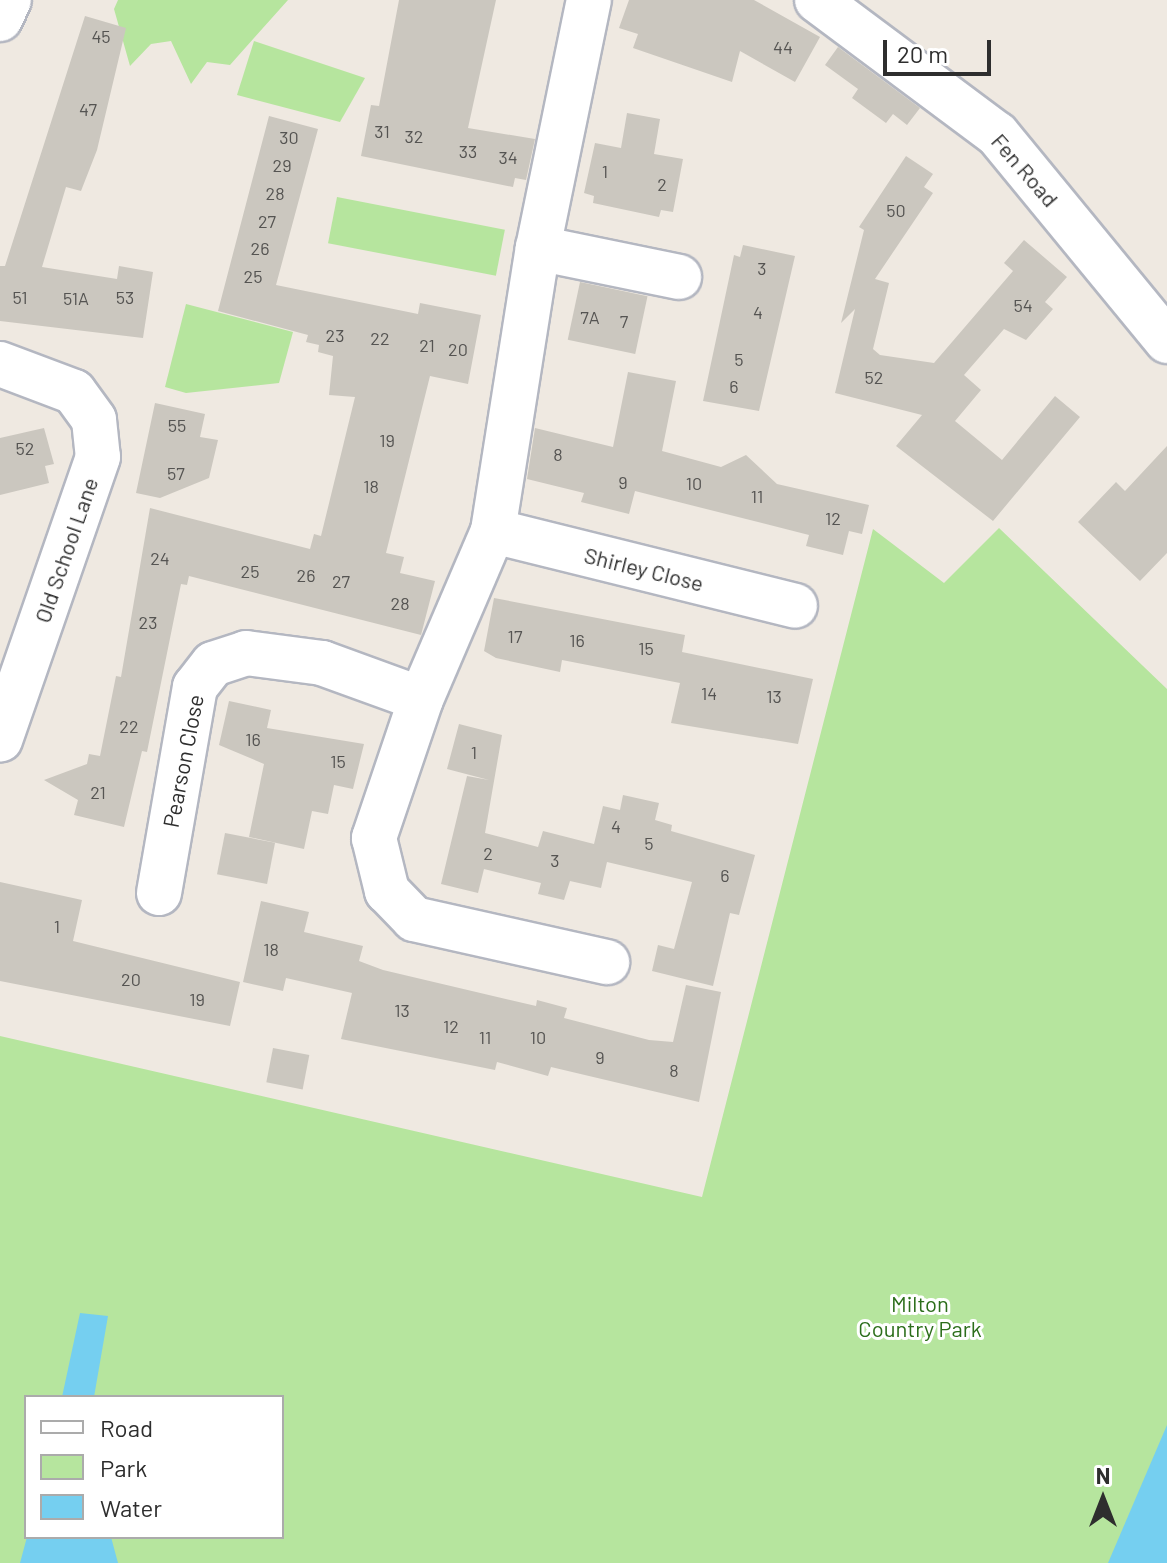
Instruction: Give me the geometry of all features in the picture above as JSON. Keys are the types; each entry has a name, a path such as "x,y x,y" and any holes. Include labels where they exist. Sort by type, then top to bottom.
{"street":[{"path":"0,19 9,0"},
{"path":"589,0 538,248 493,531 421,699 374,838 387,891 414,919 607,962"},
{"name":"Fen Road","path":"817,0 997,134 1167,341"},
{"path":"538,248 679,277"},
{"name":"Old School Lane","path":"0,364 74,392 94,420 98,457 0,740"},
{"name":"Shirley Close","path":"493,531 795,606"},
{"name":"Pearson Close","path":"159,893 195,687 213,664 246,653 322,663 421,699"}],"green space":[{"path":"118,0 288,0 230,65 207,62 191,84 171,41 151,44 130,66 114,9"},
{"path":"254,41 365,78 340,122 237,95"},
{"path":"337,197 505,230 496,276 328,243"},
{"path":"186,304 293,332 279,383 186,393 165,387"},
{"name":"Milton Country Park","path":"999,528 1167,689 1167,1563 0,1563 0,1036 702,1197 873,529 944,583"}],"water":[{"path":"80,1313 108,1316 94,1395 62,1395"},
{"path":"1167,1425 1167,1563 1108,1563"},
{"path":"26,1539 112,1539 118,1563 20,1563"}],"building":[{"path":"399,0 496,0 468,128 535,139 526,180 515,178 513,187 361,156 371,105 379,106"},
{"path":"629,0 754,0 820,37 795,82 740,51 732,82 633,48 638,34 619,28"},
{"path":"85,16 126,28 97,150 81,191 66,187 42,267 117,279 119,266 153,272 143,338 0,321 0,266 5,266"},
{"path":"838,47 920,108 907,125 893,114 886,123 852,98 858,89 825,65"},
{"path":"627,113 660,119 654,154 683,159 673,212 661,210 659,217 593,203 594,196 584,193 595,143 621,148"},
{"path":"269,116 318,129 276,285 418,314 420,303 481,315 468,384 430,376 386,553 404,557 400,573 435,581 421,635 189,576 187,585 181,584 147,752 142,751 124,827 74,815 78,800 44,780 87,764 89,754 100,756 116,676 121,677 150,508 310,549 314,534 321,536 355,397 329,395 333,356 318,352 319,345 306,342 308,335 218,311"},
{"path":"906,156 933,174 924,187 933,193 875,279 889,283 873,349 880,355 934,363 1013,271 1004,263 1024,240 1067,277 1045,302 1053,309 1026,340 1004,329 964,375 981,390 955,421 1002,460 1055,396 1080,417 993,521 896,446 922,415 835,393 855,309 841,323 864,230 859,227"},
{"path":"743,245 795,256 759,411 703,401 734,255 740,257"},
{"path":"580,282 647,296 635,354 568,340"},
{"path":"628,372 676,381 662,451 721,467 746,455 777,484 869,505 862,534 849,531 843,555 806,546 809,535 635,491 629,514 581,502 584,493 527,479 535,428 613,447"},
{"path":"155,403 205,414 200,437 218,440 209,478 160,498 136,493"},
{"path":"44,428 54,464 45,466 49,483 0,495 0,438"},
{"path":"1167,446 1167,553 1140,581 1078,522 1116,482 1125,491"},
{"path":"494,598 685,635 682,652 813,679 798,744 671,723 680,683 562,660 560,672 496,658 484,651"},
{"path":"229,701 271,710 267,728 364,744 353,789 334,785 328,814 312,811 304,849 249,837 264,764 219,745"},
{"path":"459,724 502,735 485,833 538,847 543,831 594,844 603,806 620,810 623,795 659,803 655,820 672,825 671,831 755,855 739,915 730,913 713,986 652,971 658,945 674,949 692,882 607,862 601,888 570,881 564,900 538,894 541,883 484,869 478,893 441,884 467,776 489,780 447,769"},
{"path":"225,833 275,843 267,884 217,874"},
{"path":"0,882 82,900 73,941 240,982 230,1026 0,981"},
{"path":"261,901 309,912 304,932 363,946 359,961 383,970 536,1006 537,1000 567,1008 564,1018 649,1040 673,1042 686,985 721,992 699,1102 551,1067 548,1076 497,1062 495,1070 341,1039 352,993 286,978 283,991 243,982"},
{"path":"273,1048 309,1055 303,1089 266,1082"}]}
